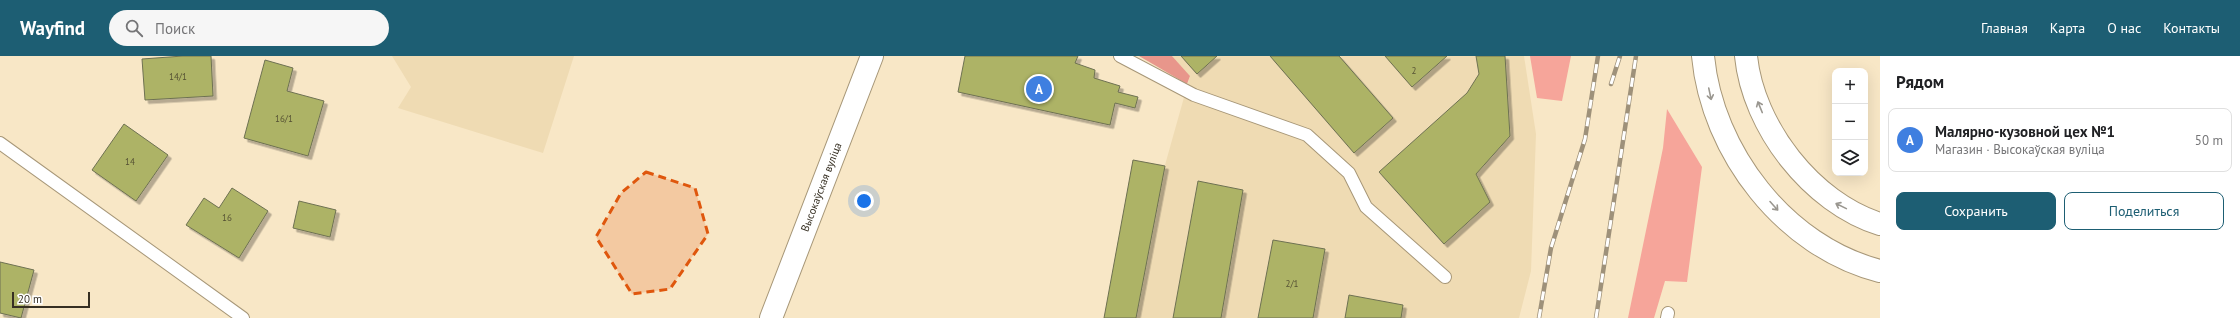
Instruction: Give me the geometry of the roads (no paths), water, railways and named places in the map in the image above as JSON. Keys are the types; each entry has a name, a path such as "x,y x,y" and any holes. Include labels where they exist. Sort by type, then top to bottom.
{"main road":[{"name":"Высокаўская вуліца","path":"771,318 872,56"},
{"path":"1703,56 1713,108 1730,147 1754,184 1787,220 1823,247 1874,270"},
{"path":"1746,56 1759,107 1779,144 1805,178 1834,202 1878,224"}],"lane":[{"path":"1120,56 1194,95 1307,135 1349,173 1366,207 1445,277"},
{"path":"0,143 243,318"}],"railway":[{"path":"1539,318 1551,248 1585,139 1598,56"},
{"path":"1611,84 1620,56"},
{"path":"1596,318 1636,56"}],"place":[{"name":"Малярно-кузовной цех №1","path":"1039,89"}]}
